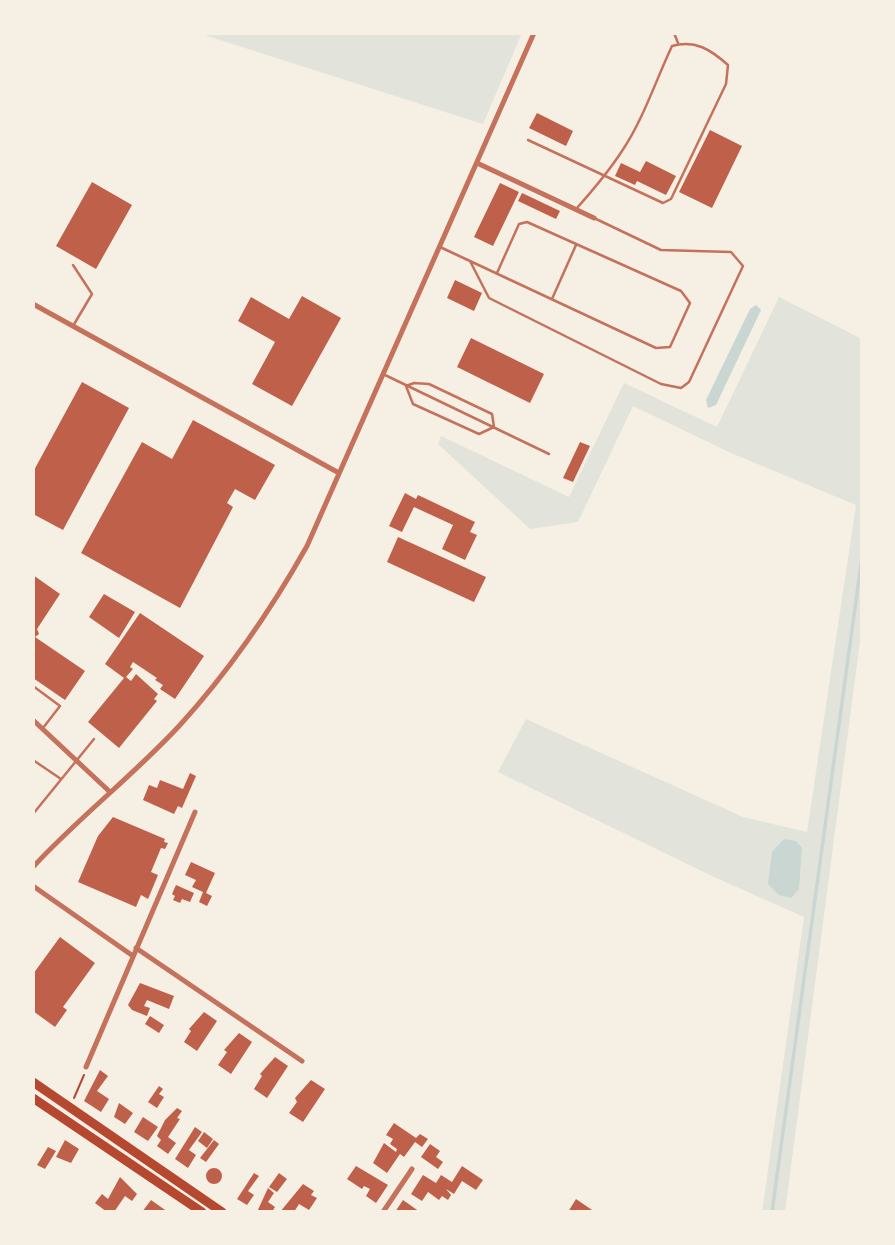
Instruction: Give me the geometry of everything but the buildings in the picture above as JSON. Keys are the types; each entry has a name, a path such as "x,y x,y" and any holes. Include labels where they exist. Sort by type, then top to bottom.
{"main road":[{"path":"33,1082 222,1212"},
{"path":"33,1098 202,1212"}],"street":[{"path":"33,867 178,727 251,638 307,546 534,33"},
{"path":"477,163 594,218"},
{"path":"33,304 339,473"},
{"path":"33,720 110,792"},
{"path":"86,1067 195,812"},
{"path":"33,886 133,956"},
{"path":"136,948 302,1061"},
{"path":"383,1212 412,1169"}],"lane":[{"path":"674,33 679,44"},
{"path":"528,140 604,174 663,203 671,199 726,84 728,65 709,49 685,42 672,46 624,150 604,174 576,209"},
{"path":"470,261 489,298 661,384 681,388 689,383 743,266 731,251 661,250 594,218"},
{"path":"440,247 656,348 670,347 690,303 681,291 527,222 519,224 497,273"},
{"path":"552,299 576,244"},
{"path":"73,265 92,294 73,326"},
{"path":"383,375 549,454"},
{"path":"406,386 429,384 492,414 494,427"},
{"path":"406,386 413,404 458,425 479,434 494,427"},
{"path":"33,686 60,706 43,728"},
{"path":"33,814 94,739"},
{"path":"33,760 61,779"}],"path":[{"path":"69,1109 86,1067"}],"shaded area":[{"path":"198,33 522,33 483,124"},
{"path":"779,297 862,339 862,626 785,1212 762,1212 804,917 714,877 498,772 526,719 743,817 807,832 856,505 731,453 633,406 578,522 530,529 438,444 441,436 569,497 624,383 717,427"},
{"path":"756,305 761,310 716,405 708,408 706,400 750,309"},
{"path":"784,839 796,841 802,848 799,889 791,898 779,895 768,884 772,852"}],"waterway":[{"path":"772,1212 862,557"}]}
